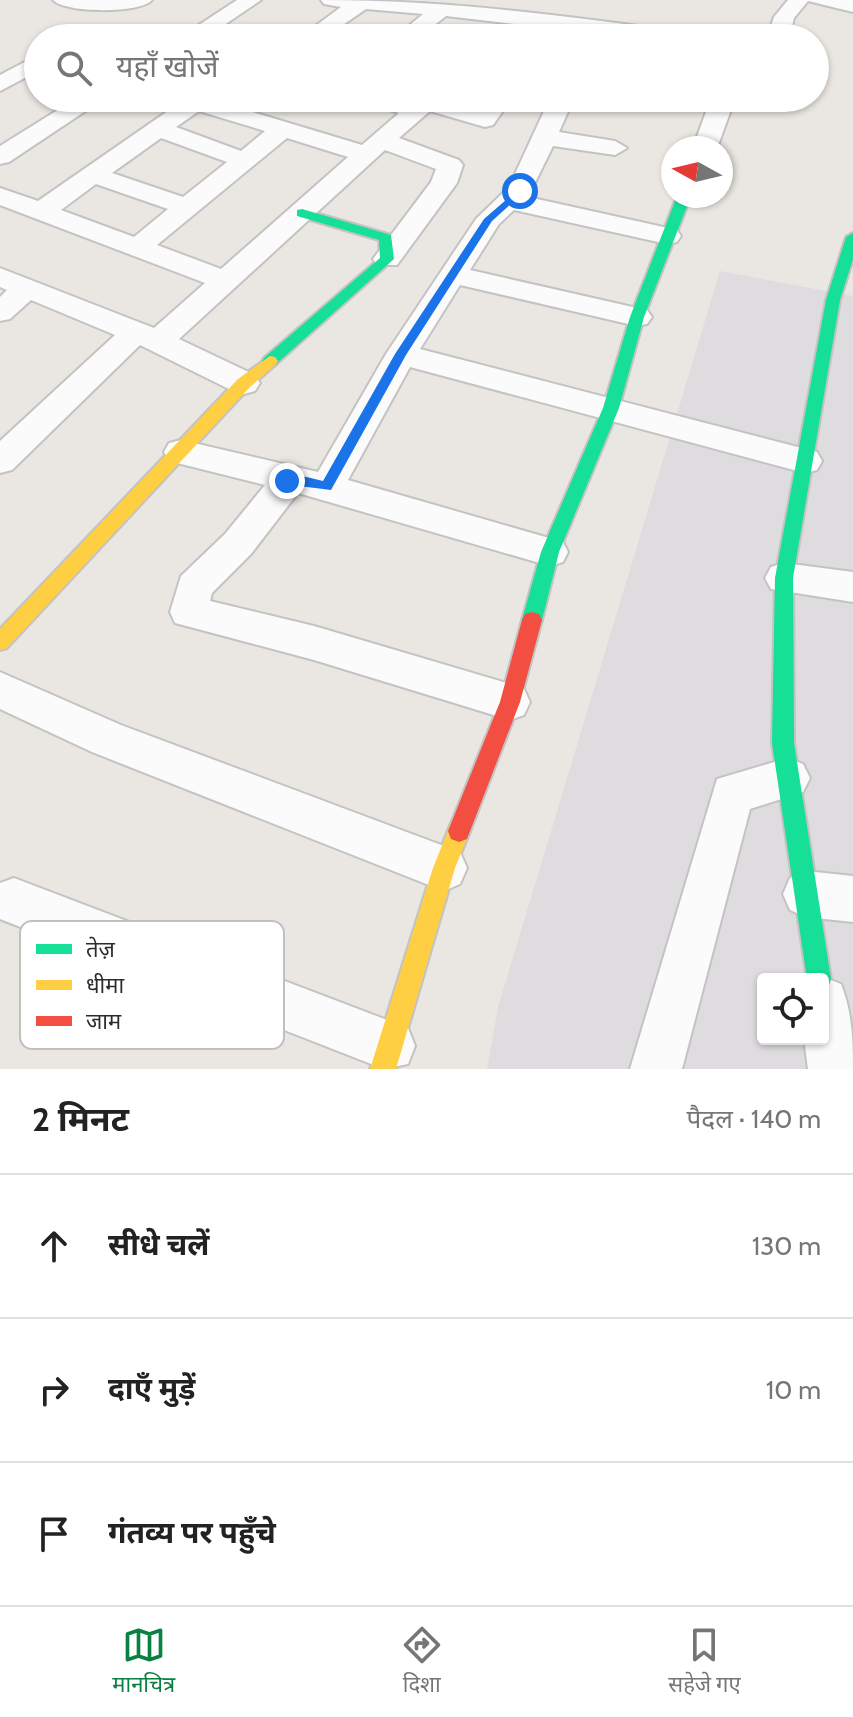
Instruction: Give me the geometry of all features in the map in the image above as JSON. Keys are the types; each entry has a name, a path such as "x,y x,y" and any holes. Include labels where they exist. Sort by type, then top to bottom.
{"street":[{"path":"63,0 129,4 142,0"},
{"path":"212,24 251,0"},
{"path":"331,0 457,7 559,24"},
{"path":"600,24 611,0"},
{"path":"782,24 784,17 799,0"},
{"path":"818,0 853,6"},
{"path":"330,24 361,3"},
{"path":"428,24 457,7"},
{"path":"521,24 530,17"},
{"path":"0,84 24,70"},
{"path":"0,157 71,112"},
{"path":"42,211 158,129 176,112"},
{"path":"0,642 244,383 387,259 444,183 450,165 283,129 228,112"},
{"path":"0,461 147,336 225,281 414,112"},
{"path":"454,112 485,120 490,112"},
{"path":"327,487 401,354 489,219 520,191 556,112"},
{"path":"710,136 720,112"},
{"path":"158,129 244,160"},
{"path":"138,247 283,129"},
{"path":"544,137 615,148"},
{"path":"94,175 187,207"},
{"path":"0,196 225,281"},
{"path":"509,201 667,236"},
{"path":"284,1015 386,1058 444,868 510,702 550,552 611,408 637,317 679,208"},
{"path":"302,213 386,238 387,259"},
{"path":"818,973 783,743 784,578 805,461 841,323 853,237"},
{"path":"453,275 637,317"},
{"path":"0,277 147,336 244,383"},
{"path":"0,312 28,288"},
{"path":"401,354 805,461"},
{"path":"181,452 327,487 550,552"},
{"path":"290,478 238,544 194,587 189,612 314,643 510,702"},
{"path":"784,578 853,587"},
{"path":"0,690 107,739 444,868"},
{"path":"656,1069 732,793 788,778"},
{"path":"806,894 853,899"},
{"path":"14,901 61,921"},
{"path":"829,1039 834,1069"}],"shaded area":[{"path":"720,271 853,296 853,1069 487,1069 498,1007"}],"traffic: fast":[{"path":"532,620 550,552 611,408 637,317 679,208"},
{"path":"270,361 387,259 386,238 302,213"},
{"path":"818,973 783,743 784,578 833,300 853,237"}],"traffic: slow":[{"path":"0,642 244,383 270,361"},
{"path":"383,1069 444,868 459,831"}],"traffic: jam":[{"path":"459,831 510,702 532,620"}],"route":[{"path":"287,481 290,478 327,487 401,354 489,219 520,191"}]}
